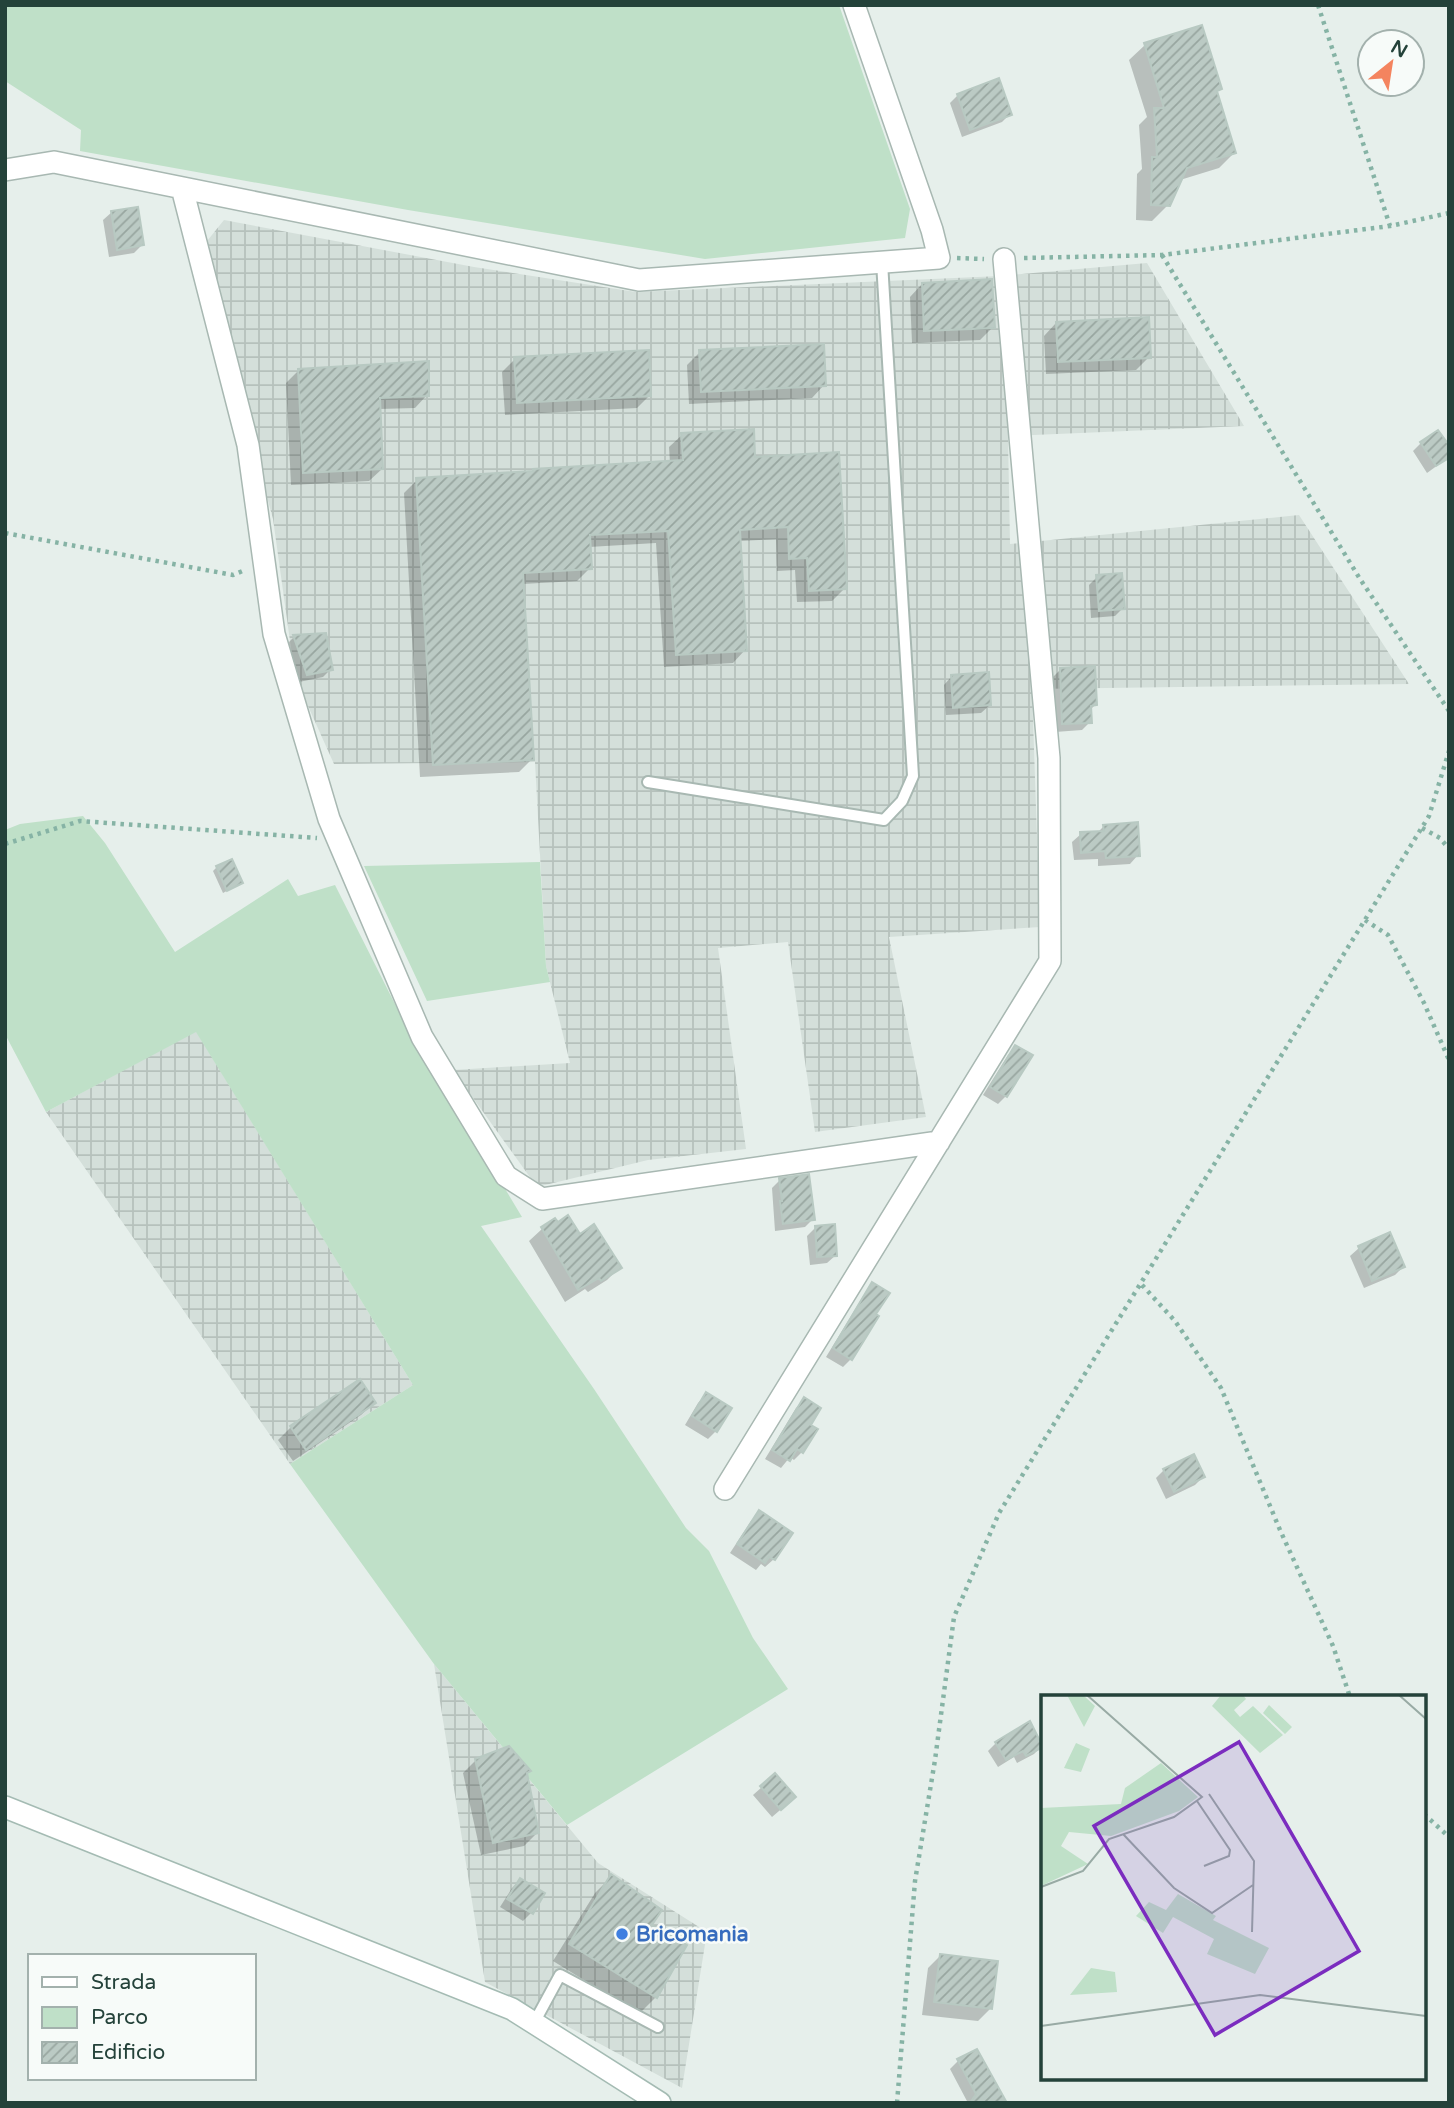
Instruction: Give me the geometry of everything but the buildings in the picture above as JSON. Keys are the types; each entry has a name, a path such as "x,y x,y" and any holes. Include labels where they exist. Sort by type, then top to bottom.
{"street":[{"path":"5,170 54,162 639,280 939,258 932,230 854,5"},
{"path":"182,188 248,445 274,634 329,819 422,1037 506,1177 542,1199 939,1142"},
{"path":"725,1489 1050,961 1049,758 1004,259"},
{"path":"5,1807 512,2009 660,2103"}],"lane":[{"path":"648,782 884,820 902,801 913,776 882,262"},
{"path":"534,2023 560,1975 658,2027"}],"path":[{"path":"1318,5 1390,226"},
{"path":"939,258 1162,255 1390,226 1449,213"},
{"path":"1162,255 1360,579 1449,711"},
{"path":"5,533 233,575 264,563"},
{"path":"897,2103 915,1881 954,1617 999,1513 1429,816 1449,751"},
{"path":"5,844 80,821 338,839"},
{"path":"1422,828 1440,838 1449,849"},
{"path":"1365,920 1388,935 1424,1003 1449,1060"},
{"path":"1142,1285 1175,1321 1221,1388 1280,1530 1333,1646 1349,1695"},
{"path":"1426,1816 1449,1837"}],"shaded area":[{"path":"224,220 474,267 636,292 1000,276 1147,263 1244,426 1008,436 1010,544 1299,515 1409,684 1032,689 1040,927 889,937 926,1117 815,1132 788,942 718,948 746,1149 648,1160 537,1187 453,1070 570,1063 546,966 535,762 334,764 295,677 273,519 199,251"},
{"path":"196,1031 413,1385 290,1464 46,1112"},
{"path":"434,1664 598,1863 707,1932 682,2088 485,1982"}],"green space":[{"path":"5,5 839,5 910,209 905,238 705,259 408,210 80,151 81,130 5,81"},
{"path":"83,816 105,843 175,952 288,879 298,896 335,885 401,1016 522,1217 481,1226 686,1528 709,1551 753,1638 788,1689 567,1825 434,1664 290,1464 413,1385 196,1032 46,1112 5,1034 5,830 20,824"},
{"path":"540,862 546,966 550,982 427,1001 364,866"}],"place":[{"name":"Bricomania","path":"622,1934"}]}
